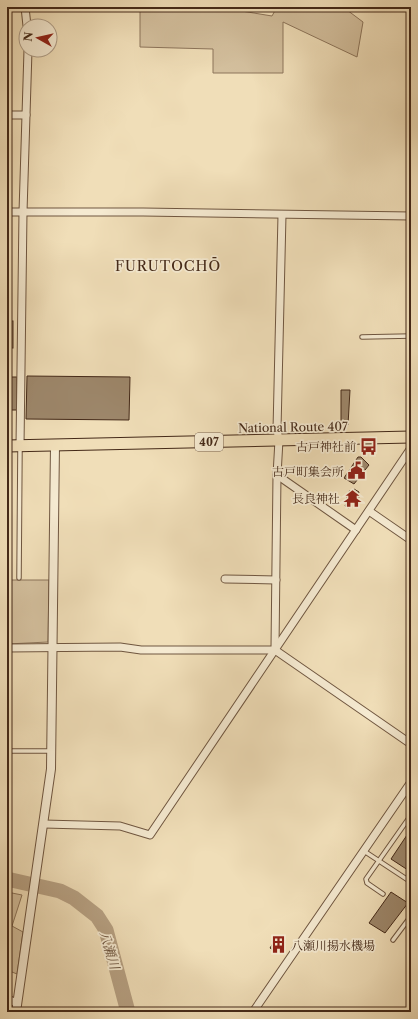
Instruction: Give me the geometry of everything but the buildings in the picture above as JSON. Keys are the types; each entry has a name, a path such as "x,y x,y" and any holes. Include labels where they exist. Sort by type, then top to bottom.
{"highway":[{"name":"National Route 407","path":"7,446 411,437"}],"street":[{"path":"26,7 27,18"},
{"path":"20,446 23,212 28,58"},
{"path":"7,115 26,115"},
{"path":"7,212 143,212 411,216"},
{"path":"275,650 276,475 279,440 277,430 282,215"},
{"path":"16,1012 50,786 55,445"},
{"path":"44,824 120,826 150,835 411,448"},
{"path":"276,475 356,530"},
{"path":"369,511 411,540"},
{"path":"225,579 276,580"},
{"path":"7,648 120,647 141,650 275,650 411,744"},
{"path":"254,1012 411,782"},
{"path":"7,999 17,1003"}],"lane":[{"path":"362,337 411,336"},
{"path":"19,578 20,446"},
{"path":"7,751 51,751"},
{"path":"383,894 367,883 366,879 411,815"},
{"path":"364,851 411,882"},
{"path":"393,940 411,916"}],"shaded area":[{"path":"140,7 217,7 272,16 277,7 343,7 363,22 357,57 283,22 283,73 213,73 213,49 140,47"},
{"path":"7,580 49,580 48,642 7,644"},
{"path":"7,892 22,895 12,926 23,932 17,974 7,970"}],"waterway":[{"name":"八瀬川","path":"7,879 60,891 74,898 97,916 106,930 128,1012"}],"place":[{"name":"古戸神社前","path":"369,446"},
{"name":"古戸町集会所","path":"357,471"},
{"name":"長良神社","path":"353,498"},
{"name":"八瀬川揚水機場","path":"278,945"}],"district":[{"name":"FURUTOCHŌ","path":"168,266"}]}
